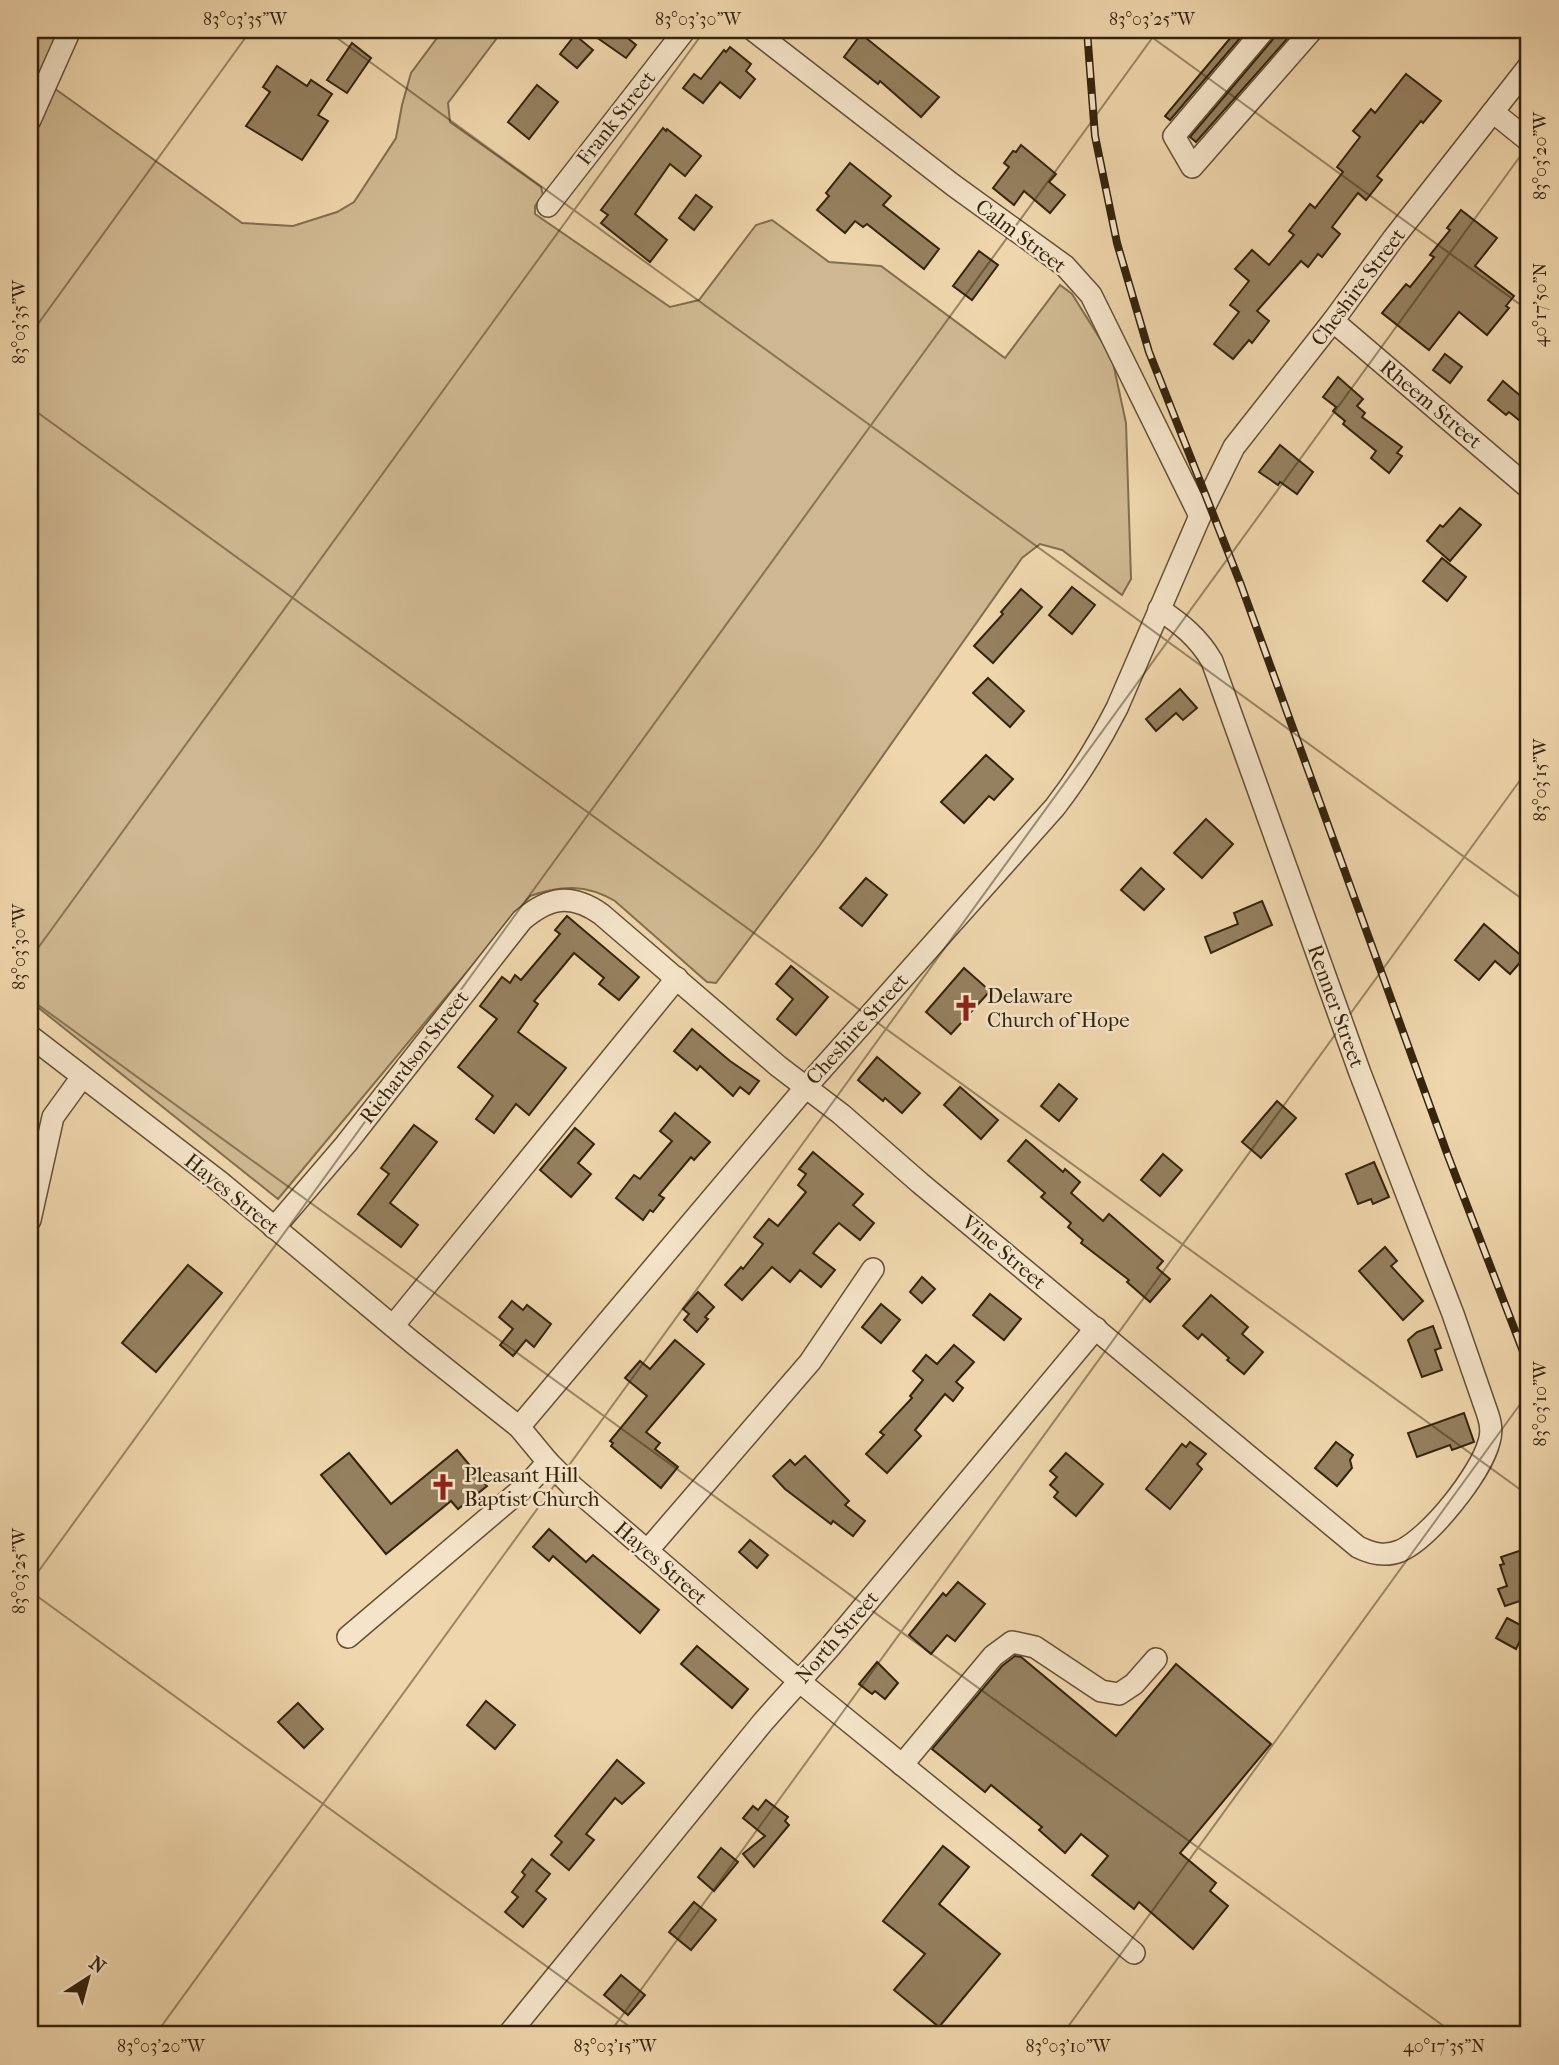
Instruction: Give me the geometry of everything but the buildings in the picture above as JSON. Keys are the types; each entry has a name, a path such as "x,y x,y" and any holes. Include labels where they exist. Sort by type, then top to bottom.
{"street":[{"path":"30,120 70,30"},
{"name":"Frank Street","path":"548,206 685,30"},
{"name":"Calm Street","path":"753,30 953,185 1065,266 1091,295 1200,516"},
{"path":"1264,30 1174,136 1192,167 1312,30"},
{"name":"Cheshire Street","path":"1200,516 1234,447 1333,321 1392,239 1529,66"},
{"path":"1493,112 1529,141"},
{"name":"Rheem Street","path":"1333,321 1529,488"},
{"path":"1160,609 1200,516"},
{"name":"Cheshire Street","path":"519,1427 806,1087 1055,807 1103,737 1160,609"},
{"name":"Renner Street","path":"1160,609 1186,627 1202,644 1212,661 1350,1046 1453,1314 1488,1415 1491,1426 1488,1446 1475,1473 1447,1509"},
{"name":"Vine Street","path":"563,900 578,901 601,914 778,1066 841,1114 1358,1547 1370,1553 1384,1555 1399,1551 1415,1542 1447,1509"},
{"name":"Richardson Street","path":"274,1228 346,1144 522,920 542,905 563,900"},
{"path":"393,1326 677,978"},
{"name":"Hayes Street","path":"30,1036 220,1182 519,1427 548,1462 648,1551 800,1681 1134,1953"},
{"path":"30,1220 33,1191 53,1116 82,1077"},
{"path":"648,1551 810,1362 873,1269"},
{"name":"North Street","path":"508,2035 763,1722 1096,1328"},
{"path":"348,1637 528,1484 548,1462"},
{"path":"902,1765 993,1656 1012,1642 1035,1647 1101,1690 1119,1694 1134,1684 1156,1659"}],"shaded area":[{"path":"41,30 59,30 40,78 242,223 293,226 337,212 354,202 396,138 411,73 443,30 503,30 448,103 450,122 541,187 543,195 535,206 535,214 670,307 699,300 756,225 772,220 829,262 881,266 1005,358 1060,285 1072,294 1112,358 1126,423 1131,579 1122,595 1062,550 1040,544 1022,558 820,845 716,983 707,982 615,901 604,895 584,889 563,888 530,896 278,1199 30,1001 30,52"}],"railway":[{"path":"1087,30 1095,136 1117,243 1149,352 1241,585 1448,1156 1529,1367"}],"place":[{"name":"Delaware Church of Hope","path":"966,1008"},
{"name":"Pleasant Hill Baptist Church","path":"443,1487"}]}
